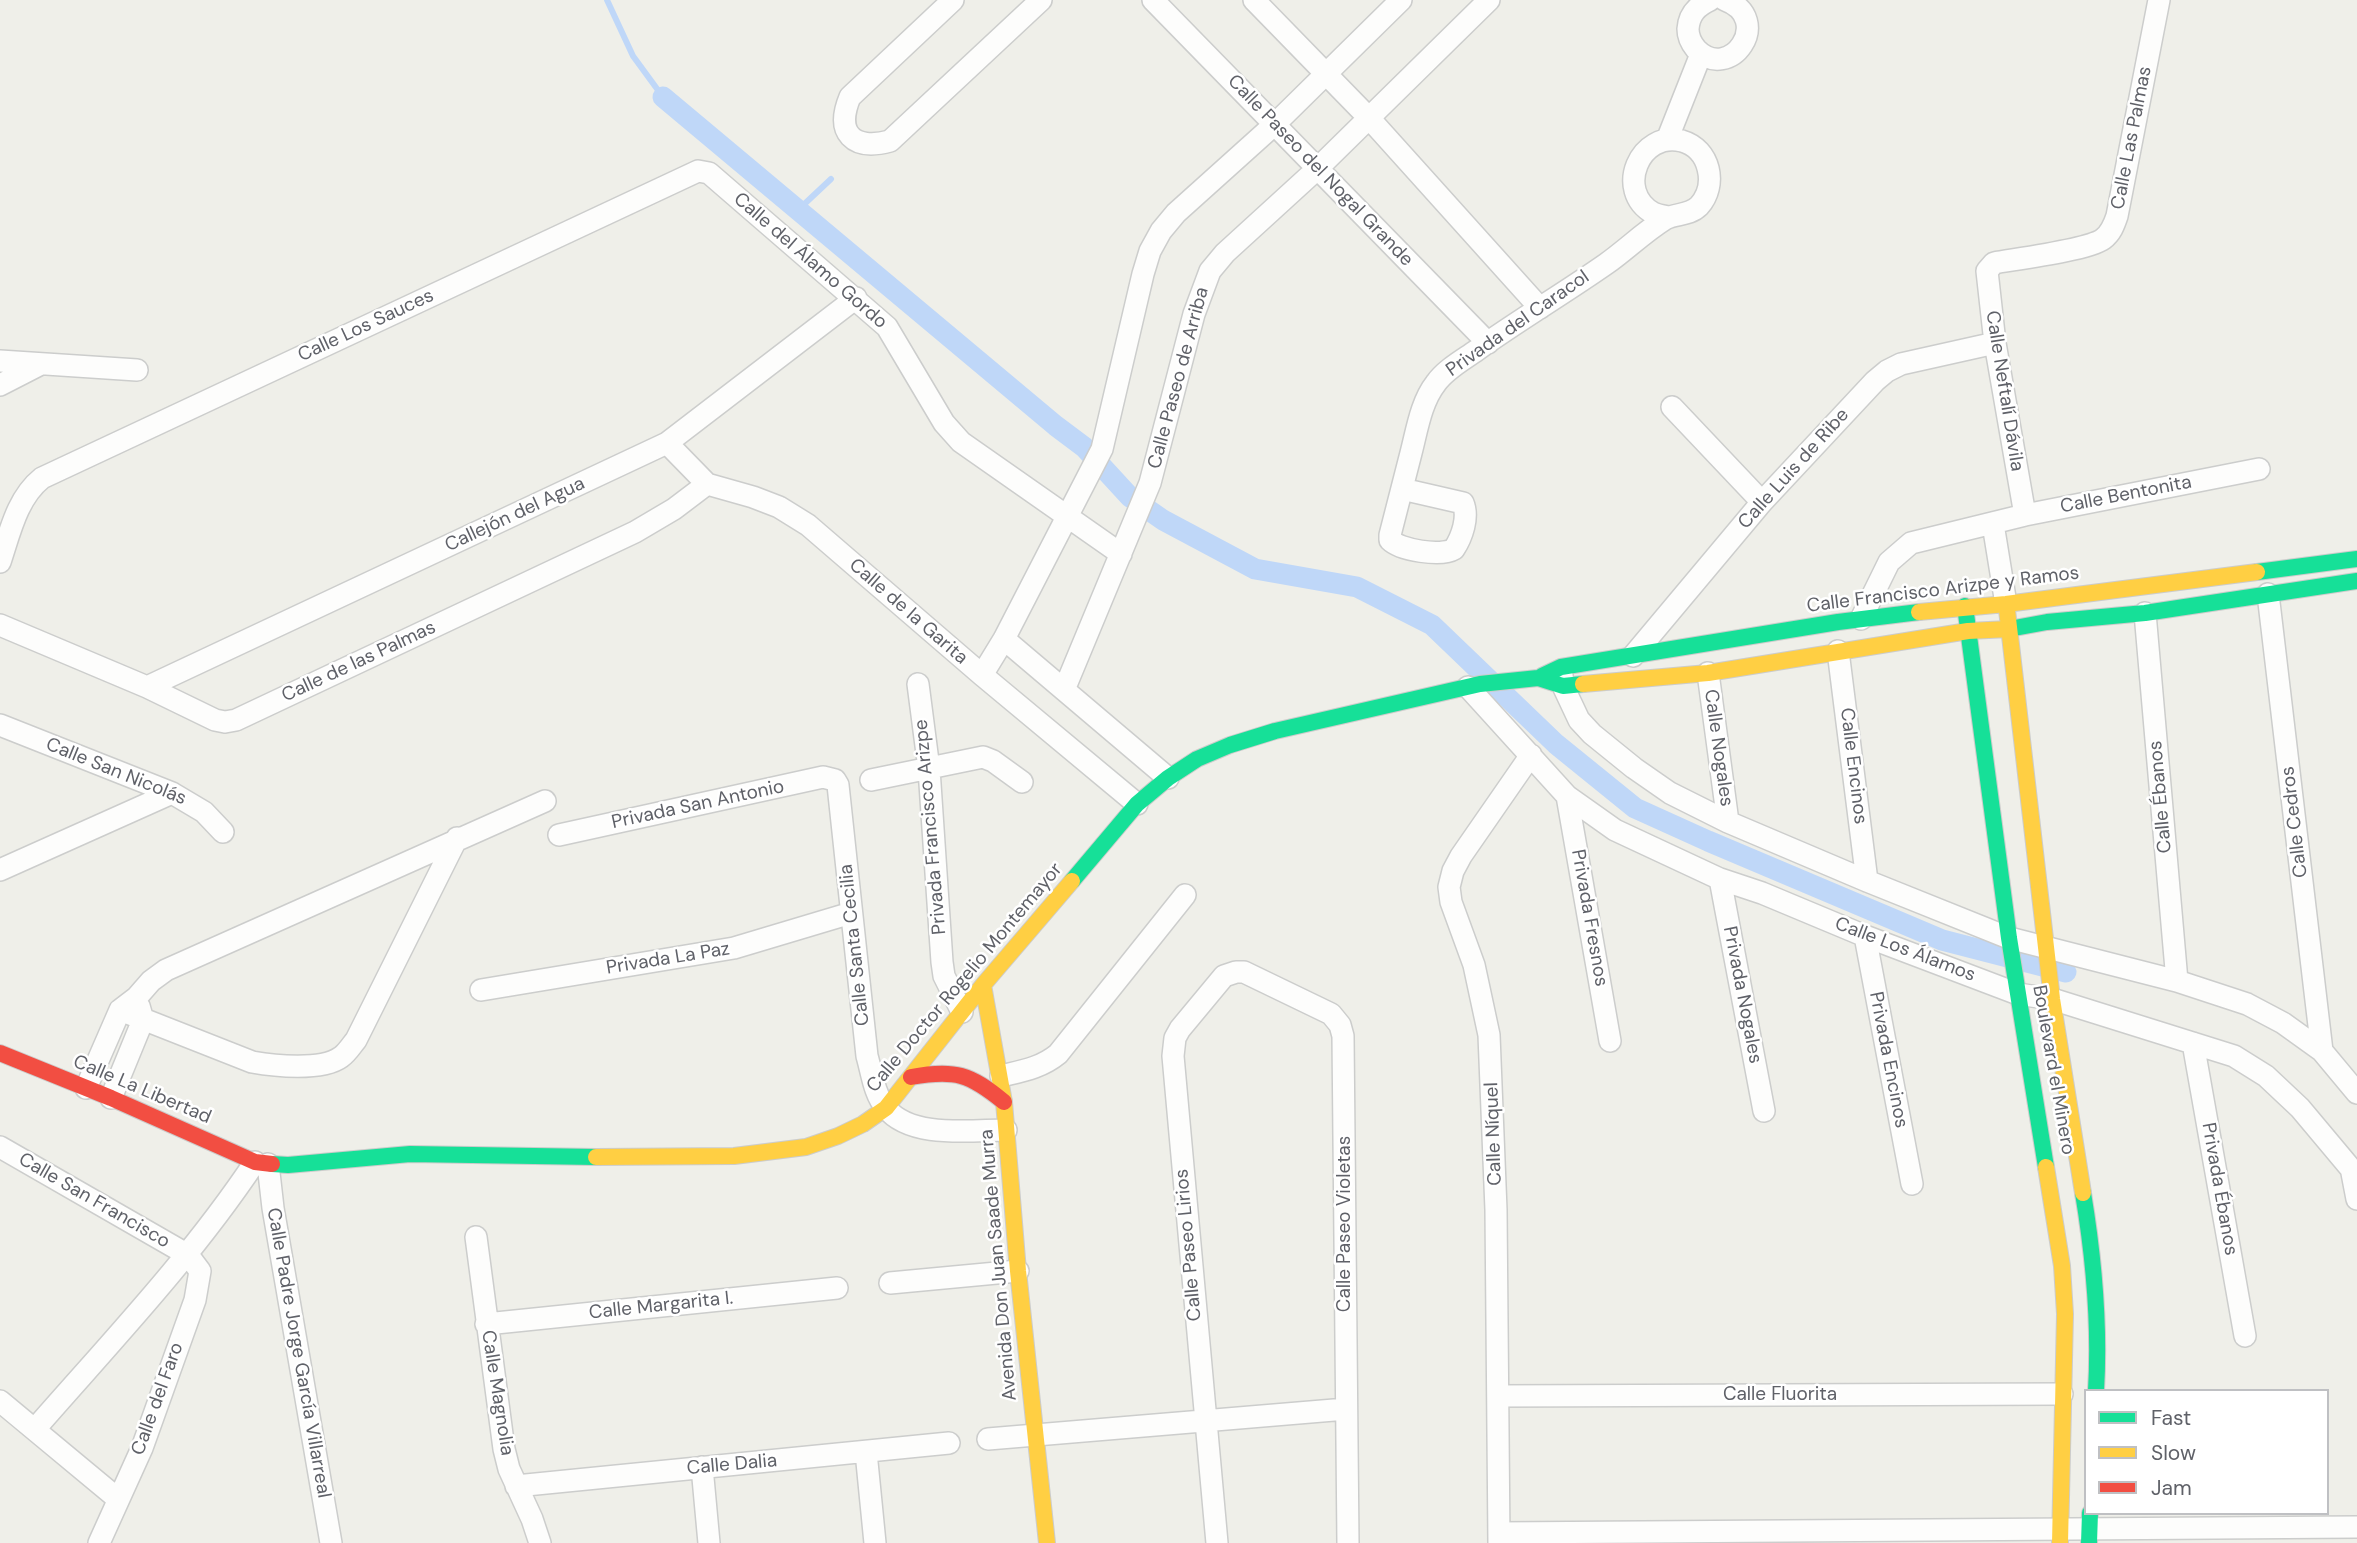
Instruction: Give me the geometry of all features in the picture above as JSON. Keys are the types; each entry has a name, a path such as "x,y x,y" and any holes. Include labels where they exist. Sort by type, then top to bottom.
{"street":[{"path":"953,0 850,97 844,112 844,124 850,136 862,144 874,146 890,141 1041,0"},
{"name":"Calle Paseo del Nogal Grande","path":"1153,0 1488,343"},
{"path":"1254,0 1370,118 1539,307"},
{"path":"982,675 1004,639 1101,449 1143,274 1156,241 1175,213 1275,124 1401,0"},
{"name":"Calle Paseo de Arriba","path":"1064,690 1138,518 1150,483 1194,314 1210,271 1224,253 1317,169 1489,0"},
{"path":"1710,0 1697,7 1690,18 1688,31 1692,44 1701,54 1714,59 1727,58 1739,51 1746,40 1748,26 1744,13 1726,0"},
{"name":"Calle Las Palmas","path":"1989,266 2085,246 2100,241 2110,232 2118,216 2159,0"},
{"path":"1668,217 1653,213 1640,202 1634,187 1633,171 1640,156 1651,145 1667,140 1701,54"},
{"name":"Privada del Caracol","path":"1402,489 1463,503 1466,511 1463,528 1458,543 1448,553 1440,554 1391,542 1390,536 1402,489 1428,394 1447,372 1539,307 1607,264 1668,217 1684,215 1698,207 1707,194 1710,178 1707,162 1697,149 1683,141 1667,140"},
{"name":"Calle del Álamo Gordo","path":"704,171 887,327 944,423 961,442 1069,515 1121,554"},
{"name":"Calle Los Sauces","path":"0,562 21,502 31,487 42,478 692,172 704,171"},
{"name":"Calle Neftalí Dávila","path":"1989,266 1987,278 1995,343 2025,515"},
{"name":"Callejón del Agua","path":"147,687 667,443 856,298"},
{"name":"Calle Luis de Ribe","path":"1633,656 1762,502 1875,381 1901,364 1995,343"},
{"path":"0,361 137,370"},
{"path":"0,384 39,364"},
{"path":"1672,407 1762,502"},
{"name":"Calle de la Garita","path":"667,443 707,484 779,507 808,525 1137,804"},
{"name":"Calle Bentonita","path":"1861,619 1889,562 1911,543 2025,515 2259,469"},
{"name":"Calle de las Palmas","path":"0,625 147,687 215,720 236,720 635,532 674,509 707,484"},
{"path":"1993,524 2006,604"},
{"name":"Calle Francisco Arizpe y Ramos","path":"1562,676 1633,656 1861,619 1965,606 2006,604 2357,559"},
{"name":"Calle Francisco Arizpe y Ramos","path":"1474,685 1562,676 1708,673 1968,631 2009,629 2048,622 2145,613 2357,580"},
{"name":"Calle Cedros","path":"2268,594 2322,1051"},
{"name":"Boulevard el Minero","path":"2006,604 2052,999 2094,1260 2099,1344 2096,1389"},
{"name":"Boulevard el Minero","path":"1965,606 2014,970 2062,1266 2065,1314 2060,1536"},
{"name":"Calle Ébanos","path":"2145,613 2177,982"},
{"path":"1004,639 1168,778"},
{"name":"Calle Encinos","path":"1838,652 1867,881"},
{"name":"Calle Nogales","path":"1708,673 1728,822"},
{"path":"1562,676 1579,720 1634,768 1670,793 1728,822 2047,960 2177,982 2247,1004 2283,1023 2322,1051 2357,1094"},
{"name":"Privada Francisco Arizpe","path":"918,684 929,769 943,971 962,1012"},
{"name":"Calle Doctor Rogelio Montemayor","path":"262,1163 288,1165 410,1154 734,1156 806,1147 838,1136 863,1124 886,1108 984,985 1137,804 1168,778 1197,759 1275,731 1474,685"},
{"name":"Calle Los Álamos","path":"1474,685 1567,796 1615,830 1720,879 2018,994 2052,999 2234,1056 2266,1076 2300,1108 2355,1175"},
{"name":"Calle San Nicolás","path":"0,725 172,793 204,812 223,832"},
{"name":"Calle Níquel","path":"1499,1538 1496,1210 1489,1035 1474,965 1451,902 1449,887 1461,856 1531,755"},
{"path":"871,780 983,757 1022,782"},
{"name":"Privada San Antonio","path":"559,835 823,777 835,780"},
{"name":"Calle Santa Cecilia","path":"835,780 838,785 867,1056 876,1088 886,1108"},
{"path":"0,870 172,793"},
{"name":"Privada Fresnos","path":"1567,796 1610,1041"},
{"path":"86,1088 128,1004 166,970 545,800"},
{"path":"128,1004 143,1020 252,1062 275,1066 324,1064 339,1059 356,1040 457,838"},
{"name":"Privada Nogales","path":"1720,879 1764,1111"},
{"path":"1001,1076 1048,1063 1058,1054 1185,895"},
{"name":"Privada La Paz","path":"481,990 763,942 851,913"},
{"name":"Privada Encinos","path":"1865,936 1912,1184"},
{"path":"943,971 984,985"},
{"name":"Calle Paseo Violetas","path":"1236,972 1244,972 1324,1009 1340,1025 1343,1036 1348,1543"},
{"name":"Calle Paseo Lirios","path":"1217,1543 1173,1047 1180,1029 1224,976 1236,972"},
{"name":"Avenida Don Juan Saade Murra","path":"984,985 1004,1102 1018,1271 1047,1543"},
{"path":"111,1098 143,1020"},
{"name":"Privada Ébanos","path":"2193,1043 2245,1336"},
{"name":"Calle La Libertad","path":"0,1053 262,1163"},
{"path":"911,1077 940,1071 957,1072 970,1076 1004,1102"},
{"path":"886,1108 904,1123 918,1128 1006,1129"},
{"name":"Calle San Francisco","path":"0,1147 188,1255"},
{"path":"35,1429 188,1255 262,1163"},
{"name":"Calle Padre Jorge García Villarreal","path":"262,1163 273,1208 331,1543"},
{"path":"2355,1175 2357,1199"},
{"name":"Calle Magnolia","path":"475,1237 504,1450 516,1486 533,1519 540,1543"},
{"name":"Calle del Faro","path":"99,1543 142,1448 195,1300 200,1271 188,1255"},
{"path":"890,1283 1018,1271"},
{"name":"Calle Margarita I.","path":"486,1324 837,1288"},
{"name":"Calle Fluorita","path":"1499,1396 2062,1394"},
{"path":"0,1401 118,1499"},
{"path":"988,1439 1346,1409"},
{"name":"Calle Dalia","path":"516,1486 949,1443"},
{"path":"866,1452 875,1543"},
{"path":"702,1467 709,1543"},
{"path":"1499,1538 2060,1536 2089,1528 2274,1520 2357,1527"}],"waterway":[{"path":"607,0 633,56 663,97"},
{"path":"663,97 1084,447 1130,497 1163,520 1255,569 1357,587 1432,625 1556,744 1635,808 1942,940 2066,972"},
{"path":"798,210 831,179"}],"traffic: fast":[{"path":"2257,572 2357,559"},
{"path":"2009,629 2047,622 2145,613 2357,581"},
{"path":"1965,606 2009,938 2046,1167"},
{"path":"1542,676 1561,667 1838,622 1919,612"},
{"path":"1072,881 1137,804 1168,778 1197,759 1230,745 1275,731 1480,684 1538,678 1563,686 1583,684"},
{"path":"272,1164 288,1165 410,1154 596,1157"},
{"path":"2083,1193 2095,1292 2096,1389"},
{"path":"2089,1543 2090,1515"}],"traffic: slow":[{"path":"1919,612 2006,604 2257,572"},
{"path":"2007,610 2052,999 2083,1193"},
{"path":"1583,684 1708,673 1968,631 2009,629"},
{"path":"596,1157 734,1156 806,1147 863,1124 886,1108 983,985 1072,881"},
{"path":"983,985 1004,1102 1018,1271 1047,1543"},
{"path":"2046,1167 2062,1266 2065,1314 2060,1543"}],"traffic: jam":[{"path":"0,1053 111,1098 255,1162 272,1164"},
{"path":"911,1077 939,1074 961,1076 981,1085 1004,1102"}]}
